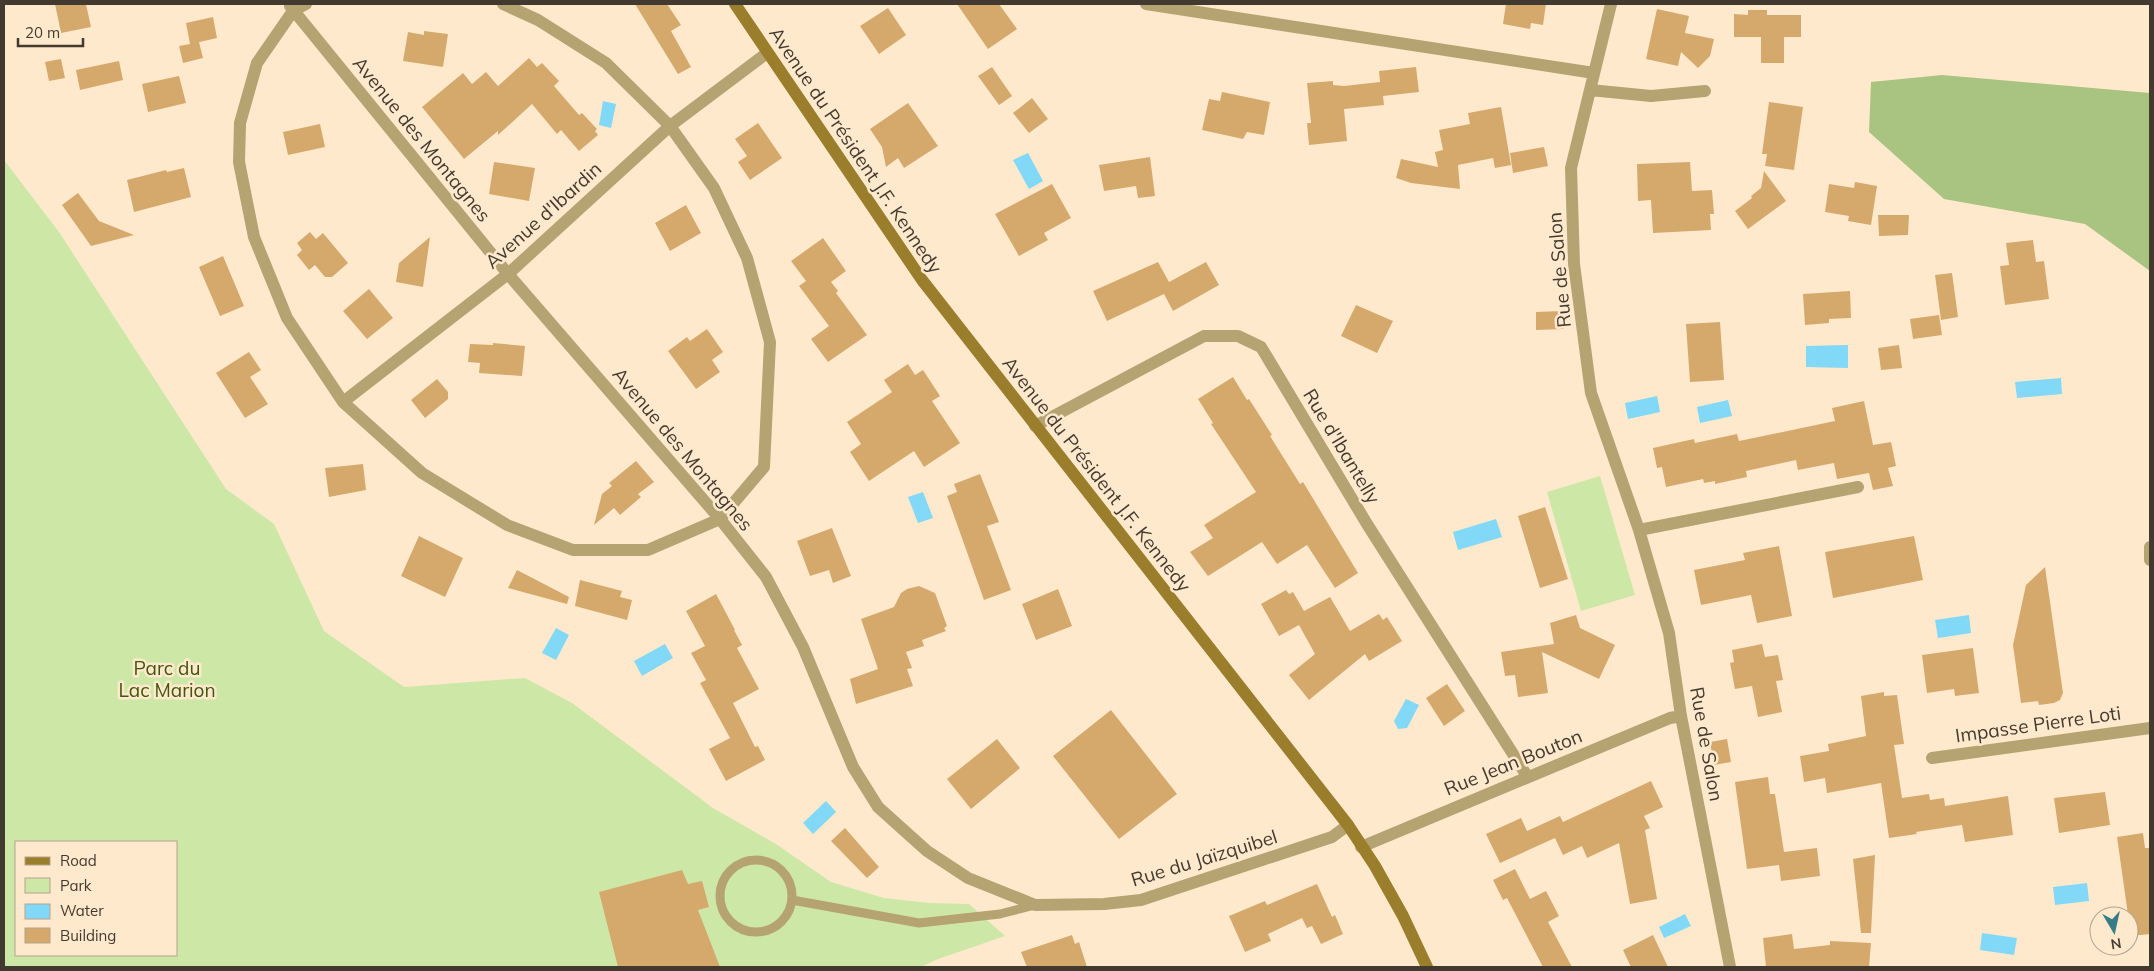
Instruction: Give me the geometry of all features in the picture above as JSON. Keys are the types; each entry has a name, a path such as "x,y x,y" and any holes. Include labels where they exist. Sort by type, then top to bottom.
{"street":[{"path":"306,4 291,7 257,63 240,124 239,162 254,238 287,318 343,402 422,473 507,525 573,550 648,550 720,519 764,467 770,342 747,258 714,188 670,126 606,63 538,20 503,4"},
{"name":"Avenue du Président J.F. Kennedy","path":"735,4 922,280 1348,825 1375,866 1403,916 1427,967"},
{"path":"1146,4 1594,73"},
{"name":"Rue de Salon","path":"1611,4 1571,168 1574,264 1591,393 1639,530 1668,633 1730,967"},
{"name":"Avenue des Montagnes","path":"291,7 508,274 720,519 766,577 803,647 852,767 878,807 927,851 968,878 1035,904"},
{"name":"Avenue d'Ibardin","path":"343,402 508,274 670,126 767,53"},
{"path":"1590,90 1651,96 1705,91"},
{"name":"Rue d'Ibantelly","path":"1035,426 1204,336 1238,336 1261,347 1367,524 1527,776"},
{"path":"1639,530 1858,487"},
{"path":"2150,547 2150,560"},
{"name":"Rue Jean Bouton","path":"1361,847 1527,776 1670,718 1682,716"},
{"name":"Impasse Pierre Loti","path":"1932,758 2150,728"},
{"name":"Rue du Jaïzquibel","path":"1035,904 1104,904 1140,900 1332,837 1348,825"}],"lane":[{"path":"759,861 770,863 780,869 792,888 792,900 789,912 782,921 772,928 760,932 748,931 732,922 722,907 721,894 723,883 737,866 759,861"},
{"path":"792,900 920,923 1000,914 1035,904"}],"green space":[{"path":"1942,75 2150,93 2150,271 2085,224 1944,199 1869,132 1871,82"},
{"name":"Parc du Lac Marion","path":"4,160 59,232 226,489 274,524 324,631 404,687 525,678 572,703 713,808 776,844 831,882 884,898 930,903 969,904 1005,936 938,959 921,967 4,967"},
{"path":"1600,476 1635,595 1581,611 1547,492"}],"water":[{"path":"603,101 616,104 611,128 599,125"},
{"path":"1028,153 1043,181 1029,189 1013,160"},
{"path":"1848,345 1848,368 1806,367 1806,346"},
{"path":"2061,378 2062,394 2017,398 2015,382"},
{"path":"1657,396 1660,412 1628,419 1625,403"},
{"path":"1728,400 1732,416 1700,423 1697,407"},
{"path":"923,492 933,518 918,523 908,497"},
{"path":"1496,519 1502,537 1458,550 1453,532"},
{"path":"1969,615 1971,633 1938,638 1935,620"},
{"path":"556,628 569,635 556,660 542,653"},
{"path":"665,644 673,658 642,676 634,661"},
{"path":"1406,699 1419,705 1407,728 1398,729 1394,721"},
{"path":"826,801 836,812 813,834 803,823"},
{"path":"2087,883 2089,901 2055,905 2053,887"},
{"path":"1685,914 1691,926 1664,938 1659,927"},
{"path":"1982,933 2017,938 2014,955 1980,950"}],"building":[{"path":"55,4 86,4 91,27 61,33"},
{"path":"635,4 667,4 681,25 671,31 691,67 678,74"},
{"path":"957,4 999,4 1017,29 988,49"},
{"path":"1506,4 1546,4 1543,25 1531,23 1530,29 1503,24"},
{"path":"888,8 906,35 879,54 860,26"},
{"path":"1657,9 1689,16 1685,33 1714,39 1710,56 1698,68 1681,52 1678,66 1646,59"},
{"path":"1748,10 1767,10 1767,15 1801,15 1801,37 1784,37 1784,63 1761,63 1761,37 1734,37 1734,14 1748,15"},
{"path":"213,17 217,38 199,42 203,58 183,63 179,46 190,44 186,23"},
{"path":"424,31 448,34 443,67 403,61 408,32 424,35"},
{"path":"529,58 537,67 542,63 559,81 554,86 579,115 582,113 597,129 595,131 598,135 579,151 561,130 557,134 532,104 498,135 498,131 464,159 422,107 463,73 472,84 486,72 498,86"},
{"path":"61,59 65,78 49,81 45,62"},
{"path":"119,61 123,80 80,90 76,70"},
{"path":"992,67 1012,96 999,105 978,76"},
{"path":"1416,67 1419,92 1383,96 1384,105 1344,109 1347,141 1309,145 1307,123 1311,123 1307,83 1333,81 1333,85 1344,86 1380,82 1379,71"},
{"path":"179,76 186,103 148,112 142,84"},
{"path":"1222,92 1270,102 1264,135 1247,132 1243,139 1202,130 1209,99 1220,101"},
{"path":"1032,98 1048,119 1029,133 1013,113"},
{"path":"1769,102 1803,107 1794,170 1765,166 1767,154 1762,154"},
{"path":"908,103 938,146 904,168 898,158 886,167 882,147 870,129"},
{"path":"1501,107 1511,165 1495,168 1493,158 1458,165 1460,189 1411,183 1396,178 1401,159 1438,167 1435,152 1443,150 1439,130 1470,124 1468,113"},
{"path":"758,123 782,158 750,180 738,162 747,156 735,139"},
{"path":"320,124 325,147 288,155 283,132"},
{"path":"1544,147 1548,166 1513,173 1510,153"},
{"path":"1150,157 1155,196 1138,198 1136,186 1104,191 1099,165"},
{"path":"494,162 535,168 529,201 489,194"},
{"path":"1690,162 1692,191 1712,190 1714,214 1710,214 1711,230 1653,233 1651,200 1638,201 1637,164"},
{"path":"184,168 191,197 134,212 127,180 166,170 167,172"},
{"path":"1764,171 1786,201 1748,229 1735,211 1752,198 1751,196 1761,188"},
{"path":"1855,182 1877,186 1871,225 1848,221 1849,216 1825,212 1829,184 1854,188"},
{"path":"1052,184 1071,218 1044,233 1048,240 1019,256 995,214"},
{"path":"78,193 99,221 134,235 91,246 62,205"},
{"path":"686,205 701,233 670,251 655,223"},
{"path":"1878,215 1909,215 1908,235 1879,236"},
{"path":"310,232 316,239 323,233 348,263 332,277 325,277 315,265 309,270 297,255 302,250 297,243"},
{"path":"430,237 423,287 396,282 399,263"},
{"path":"823,238 846,271 831,282 838,291 836,293 867,335 828,362 811,339 829,326 799,286 806,281 791,261"},
{"path":"2033,240 2036,262 2044,261 2049,299 2005,305 2000,266 2009,265 2006,243"},
{"path":"223,256 244,306 220,316 199,267"},
{"path":"1158,262 1169,282 1206,262 1219,285 1173,311 1164,294 1107,321 1093,291"},
{"path":"1952,273 1958,317 1941,320 1935,275"},
{"path":"369,289 393,318 367,339 343,311"},
{"path":"1850,291 1851,318 1829,319 1829,323 1805,325 1803,294"},
{"path":"1356,305 1393,321 1377,353 1341,336"},
{"path":"1562,311 1564,329 1536,330 1536,312"},
{"path":"1939,315 1942,335 1913,339 1910,319"},
{"path":"1720,322 1724,380 1690,382 1686,324"},
{"path":"707,329 723,352 712,360 720,372 696,389 668,351 687,337 690,341"},
{"path":"493,343 525,346 522,376 479,373 480,363 468,362 470,344 493,345"},
{"path":"1899,345 1902,368 1881,370 1878,348"},
{"path":"249,352 261,370 250,377 268,404 245,418 216,373"},
{"path":"908,364 915,375 923,370 940,396 932,401 960,443 924,467 914,451 869,481 850,452 861,444 847,422 892,392 884,380"},
{"path":"1233,377 1272,435 1270,436 1300,484 1303,482 1358,573 1335,588 1307,545 1277,564 1262,542 1208,576 1190,552 1213,538 1204,525 1256,492 1211,424 1213,423 1198,399"},
{"path":"437,379 448,392 448,399 425,418 411,400"},
{"path":"1864,401 1873,445 1891,442 1896,466 1888,468 1893,486 1873,490 1869,473 1837,479 1834,463 1798,470 1796,460 1746,471 1747,477 1715,484 1715,481 1704,483 1703,479 1666,487 1662,467 1657,468 1653,448 1694,439 1695,443 1737,434 1739,441 1835,421 1832,408"},
{"path":"636,461 654,482 638,494 641,497 620,515 614,508 594,525 602,494 612,486 609,483"},
{"path":"363,464 366,490 329,497 325,468"},
{"path":"980,474 999,522 987,526 1011,590 984,600 947,496 957,492 954,484"},
{"path":"1545,507 1568,579 1540,588 1518,516"},
{"path":"832,528 851,576 833,583 829,570 810,576 797,541"},
{"path":"419,536 463,558 445,597 401,576"},
{"path":"1914,536 1923,580 1833,598 1825,552"},
{"path":"1779,546 1792,616 1757,623 1751,595 1701,605 1694,570 1745,560 1743,553"},
{"path":"2045,567 2063,693 2060,700 2054,703 2039,705 2038,701 2021,703 2013,645 2026,585"},
{"path":"517,570 569,597 567,604 508,588"},
{"path":"580,580 622,591 620,597 632,600 627,620 575,606"},
{"path":"919,586 935,593 947,626 944,628 946,631 922,640 924,646 906,652 912,668 907,669 913,686 856,704 850,679 878,669 861,619 894,607 901,593 907,589"},
{"path":"1058,589 1072,626 1036,640 1022,604"},
{"path":"1286,590 1289,594 1293,592 1304,611 1330,597 1350,631 1379,614 1383,620 1387,617 1402,641 1369,661 1365,654 1309,700 1289,675 1315,654 1299,625 1279,636 1261,604"},
{"path":"716,594 742,645 737,648 759,689 733,703 755,747 758,746 765,760 726,781 709,749 730,738 700,683 706,680 691,653 705,646 686,611"},
{"path":"1576,615 1580,628 1615,645 1599,679 1542,652 1548,693 1518,697 1515,675 1505,676 1501,652 1554,644 1550,623"},
{"path":"1762,644 1765,657 1778,655 1783,680 1776,681 1782,712 1758,717 1752,686 1735,689 1730,663 1734,662 1732,650"},
{"path":"1973,648 1979,693 1955,696 1954,689 1927,693 1922,655"},
{"path":"1447,684 1465,711 1444,726 1426,698"},
{"path":"1884,692 1884,696 1897,695 1904,744 1894,745 1902,798 1929,794 1930,800 1944,798 1945,806 2008,796 2013,835 1965,842 1962,825 1889,838 1881,783 1827,793 1825,778 1804,782 1800,756 1829,751 1828,744 1866,736 1861,696"},
{"path":"1111,710 1177,794 1119,839 1053,756"},
{"path":"997,739 1020,768 971,809 947,779"},
{"path":"1727,739 1731,762 1714,765 1710,742"},
{"path":"1768,777 1770,794 1775,794 1784,852 1817,848 1820,876 1781,881 1779,865 1747,869 1735,782"},
{"path":"1651,781 1663,807 1644,816 1650,828 1645,830 1657,899 1630,904 1619,843 1587,858 1582,846 1563,855 1555,838 1500,863 1486,834 1521,818 1527,831 1560,816 1563,822"},
{"path":"2105,792 2110,825 2059,833 2054,798"},
{"path":"845,828 879,867 867,878 831,841"},
{"path":"2143,833 2145,848 2150,848 2150,934 2139,935 2139,906 2127,906 2117,837"},
{"path":"1875,855 1871,933 1861,933 1853,859"},
{"path":"1515,869 1530,899 1546,891 1559,916 1548,922 1572,967 1543,967 1507,898 1503,900 1493,880"},
{"path":"682,870 688,884 702,881 709,907 698,910 720,967 618,967 599,892"},
{"path":"1317,884 1332,917 1335,915 1343,934 1321,944 1312,926 1307,928 1302,918 1268,934 1271,941 1245,952 1229,916 1265,901 1267,905"},
{"path":"1792,934 1794,949 1830,945 1830,941 1871,943 1869,967 1766,967 1763,938"},
{"path":"1072,935 1075,944 1079,942 1087,967 1027,967 1021,952"},
{"path":"1653,935 1668,967 1631,967 1623,950"}]}
